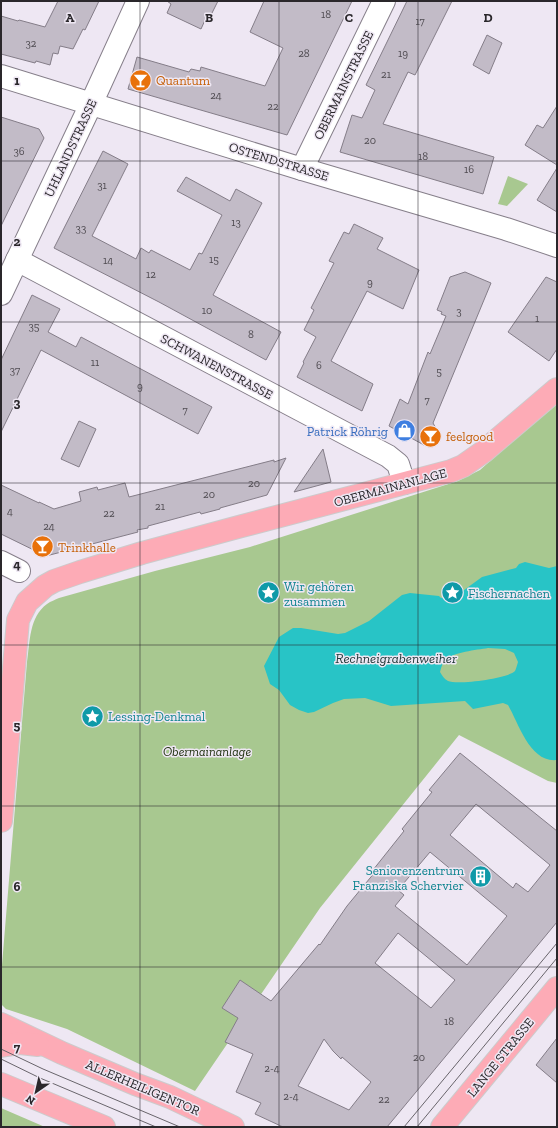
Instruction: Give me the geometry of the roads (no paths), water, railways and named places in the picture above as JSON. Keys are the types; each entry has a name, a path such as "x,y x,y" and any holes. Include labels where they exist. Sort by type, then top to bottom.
{"main road":[{"name":"OBERMAINANLAGE","path":"1,821 18,620 26,602 45,586 54,581 136,555 451,471 463,466 483,452 557,389"},
{"name":"LANGE STRASSE","path":"442,1127 557,988"},
{"name":"ALLERHEILIGENTOR","path":"1,1024 53,1049 135,1084 170,1097 232,1127"},
{"name":"ALLERHEILIGENTOR","path":"1,1046 20,1043 35,1044 53,1049"},
{"path":"1,1084 104,1127"}],"street":[{"name":"UHLANDSTRASSE","path":"1,294 138,1"},
{"name":"OBERMAINSTRASSE","path":"302,169 384,1"},
{"name":"OSTENDSTRASSE","path":"1,76 302,169 506,229 557,246"},
{"name":"SCHWANENSTRASSE","path":"18,260 388,456 398,464 404,483"}],"water":[{"name":"Rechneigrabenweiher","path":"525,562 549,568 557,566 557,760 548,759 533,749 526,741 508,705 503,703 473,709 465,701 391,706 365,698 344,699 314,712 308,713 290,705 279,690 270,684 264,666 279,637 293,628 338,634 345,633 369,621 402,595 410,593 439,596 441,598 460,593 482,577 516,568 519,564","holes":["488,648 505,649 514,653 518,662 515,671 510,674 493,679 453,682 448,681 440,672 442,664 445,660 454,655"]}],"tram line":[{"path":"404,1127 557,943"},
{"path":"417,1127 557,958"},
{"path":"1,1049 43,1069 180,1127"},
{"path":"1,1059 40,1078 156,1127"}],"place":[{"name":"Quantum","path":"140,80"},
{"name":"Patrick Röhrig","path":"404,431"},
{"name":"feelgood","path":"430,436"},
{"name":"Trinkhalle","path":"43,547"},
{"name":"Wir gehören zusammen","path":"268,593"},
{"name":"Fischernachen","path":"452,593"},
{"name":"Lessing-Denkmal","path":"92,716"},
{"name":"Seniorenzentrum Franziska Schervier","path":"480,877"}],"park label":[{"name":"Obermainanlage","path":"207,751"}]}
